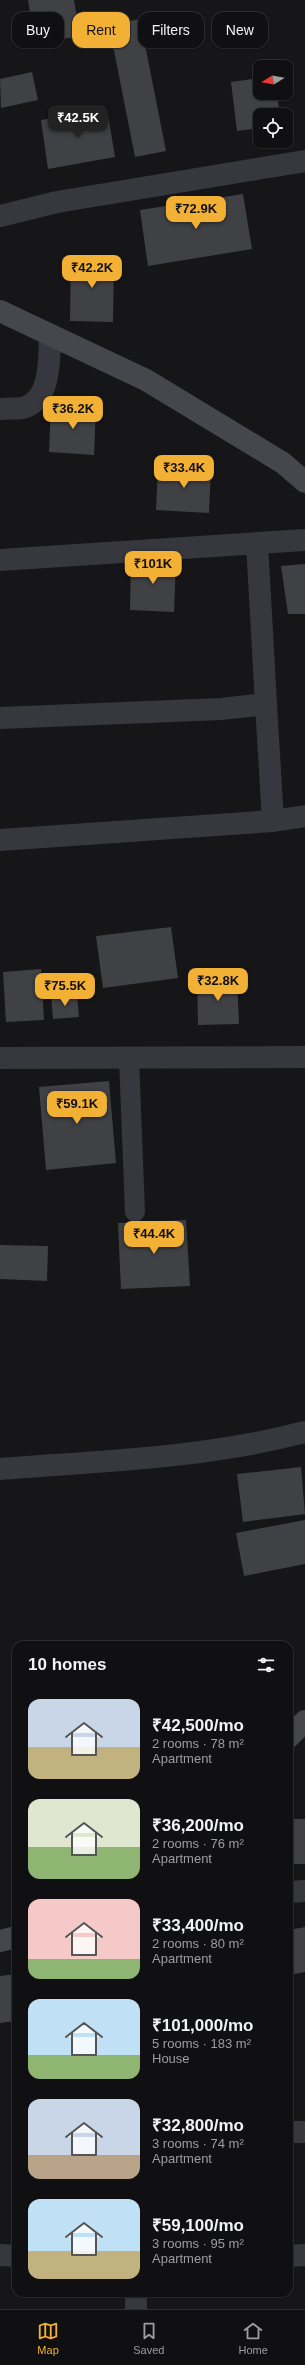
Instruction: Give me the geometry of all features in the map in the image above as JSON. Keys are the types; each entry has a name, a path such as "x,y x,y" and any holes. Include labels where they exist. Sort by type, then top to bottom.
{"street":[{"path":"0,216 57,202 305,161"},
{"path":"0,311 146,380 303,476"},
{"path":"0,408 23,408 38,398 48,374 50,335"},
{"path":"0,560 305,540"},
{"path":"257,543 273,821"},
{"path":"0,718 220,708 266,704"},
{"path":"0,840 273,821 305,816"},
{"path":"0,1058 305,1057"},
{"path":"0,1469 199,1454 260,1444 305,1432"},
{"path":"293,1733 305,1721"},
{"path":"293,1892 305,1891"},
{"path":"0,1941 12,1938"},
{"path":"293,2132 305,2132"},
{"path":"293,2256 305,2255"},
{"path":"0,2256 12,2256"},
{"path":"136,2297 136,2309"}],"lane":[{"path":"129,1058 135,1212"}],"building":[{"path":"28,0 74,0 76,12 72,12 72,37 64,39 64,12 30,12"},
{"path":"138,19 138,48 146,48 166,151 135,157 114,48 130,48 130,21"},
{"path":"32,72 38,100 1,108 0,79"},
{"path":"253,79 253,100 278,100 279,108 253,108 253,129 237,131 231,82"},
{"path":"107,109 115,157 48,169 41,120"},
{"path":"243,194 252,249 148,266 140,210"},
{"path":"71,256 114,257 113,322 70,321"},
{"path":"51,405 96,407 94,455 49,452"},
{"path":"158,466 211,468 209,513 156,510"},
{"path":"131,558 176,560 174,612 130,610"},
{"path":"305,564 305,614 288,614 281,566"},
{"path":"171,927 178,978 103,988 96,936"},
{"path":"41,969 44,1020 6,1022 3,972"},
{"path":"237,978 239,1024 198,1025 197,979"},
{"path":"77,995 79,1017 53,1019 51,996"},
{"path":"109,1081 116,1163 46,1170 39,1087"},
{"path":"186,1220 190,1286 121,1289 118,1223"},
{"path":"0,1245 48,1246 47,1281 0,1279"},
{"path":"301,1467 305,1514 243,1522 237,1474"},
{"path":"305,1520 305,1564 244,1576 236,1533"},
{"path":"293,1819 305,1819 305,1864 293,1864"},
{"path":"305,1927 305,1972 293,1974 293,1929"},
{"path":"12,1974 12,2022 0,2023 0,1976"}]}
